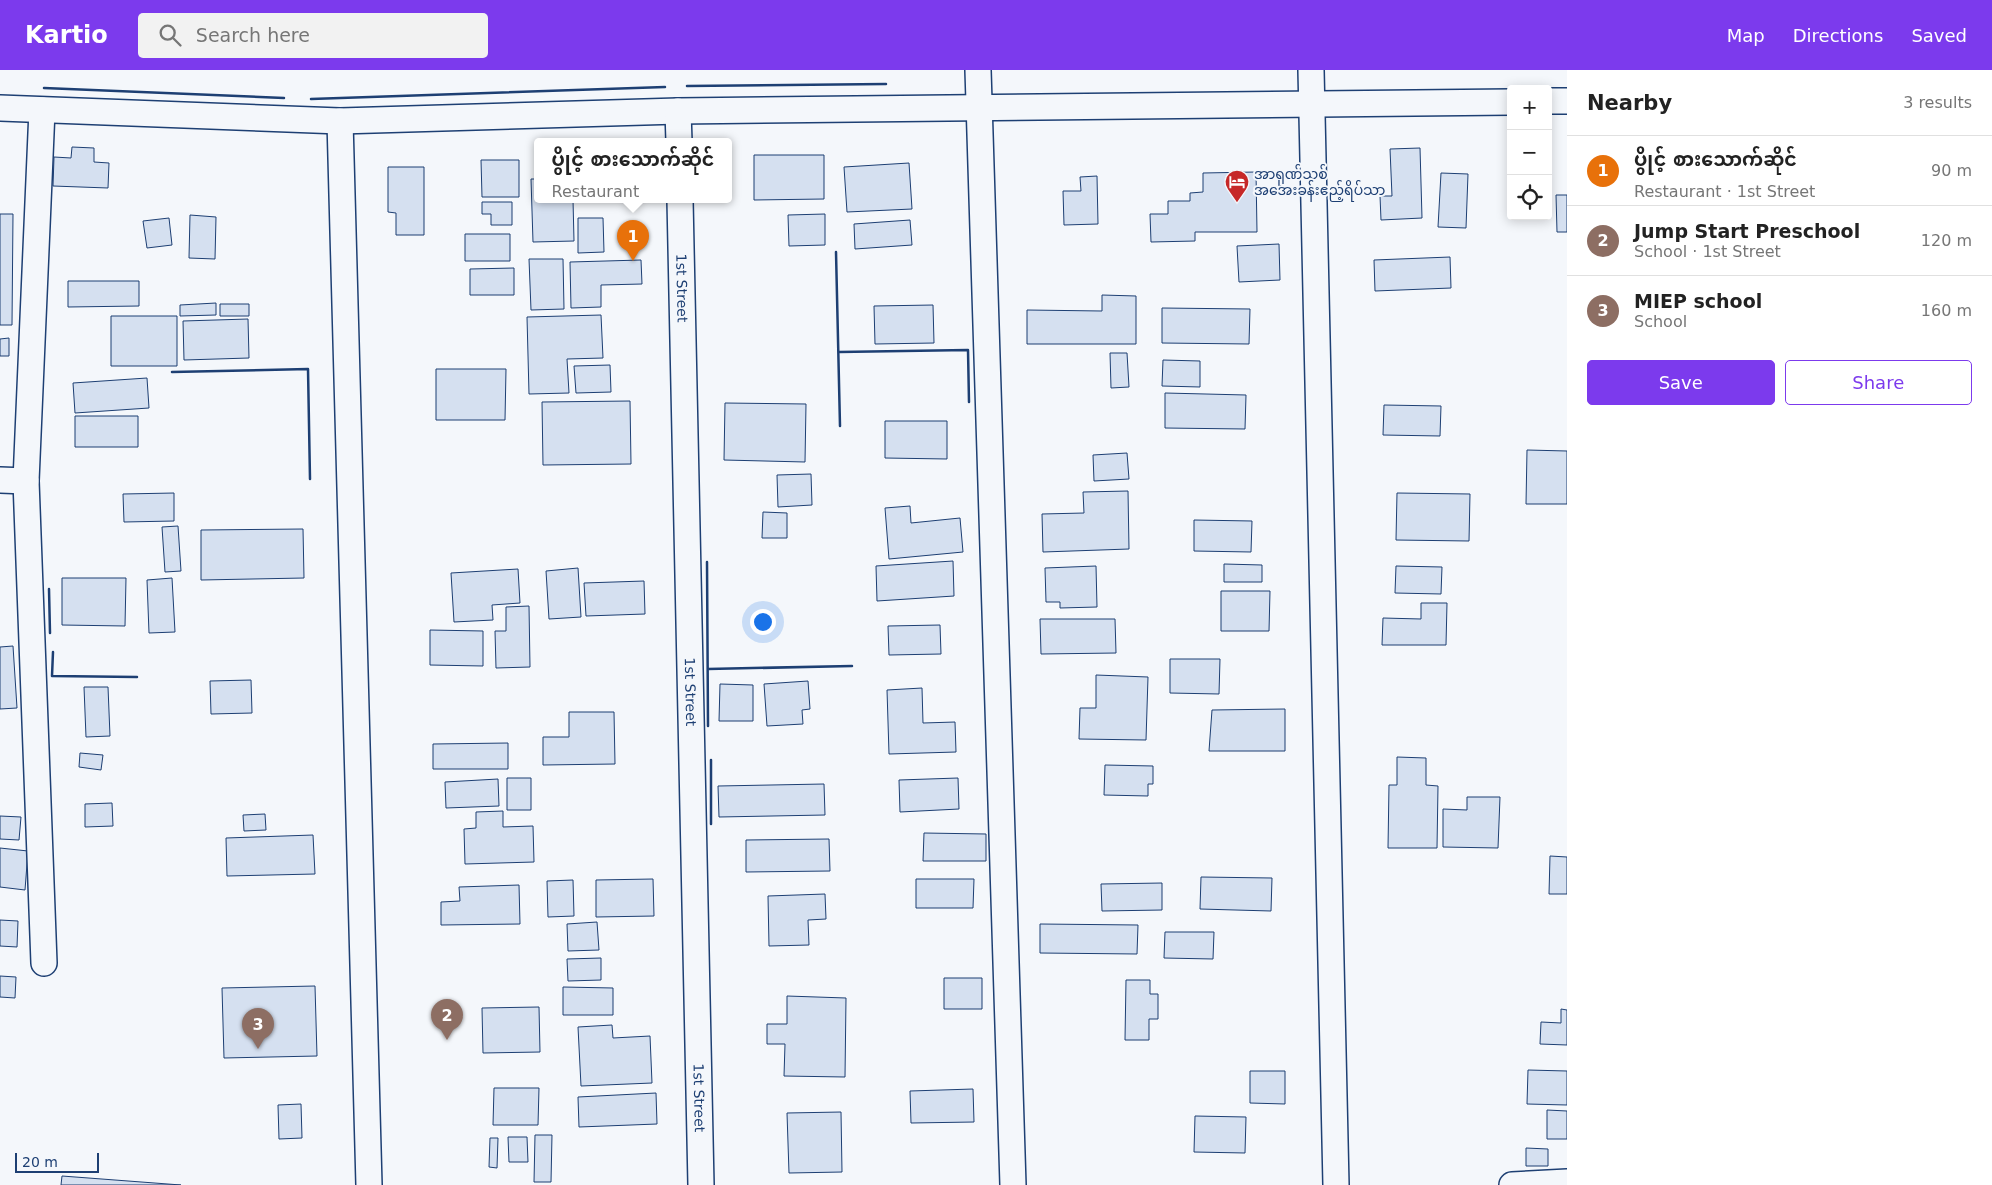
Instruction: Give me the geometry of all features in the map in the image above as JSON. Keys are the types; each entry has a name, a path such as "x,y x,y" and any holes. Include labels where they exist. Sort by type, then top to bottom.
{"street":[{"path":"978,70 1013,1185"},
{"path":"1311,70 1336,1185"},
{"path":"1552,101 1567,101"},
{"path":"0,108 340,121 678,111 1507,102"},
{"path":"42,110 26,481 44,963"},
{"path":"678,111 679,138"},
{"path":"340,121 369,1185"},
{"name":"1st Street","path":"680,203 701,1185"},
{"path":"0,480 26,481"},
{"path":"1512,1185 1567,1182"}],"building":[{"path":"72,147 94,148 94,162 109,163 108,188 53,186 54,157 71,158"},
{"path":"1420,148 1422,218 1381,220 1380,196 1392,196 1390,149"},
{"path":"754,155 824,155 824,199 754,200"},
{"path":"481,160 519,160 519,197 482,197"},
{"path":"909,163 912,209 847,212 844,167"},
{"path":"388,167 424,167 424,235 396,235 396,213 388,212"},
{"path":"1256,172 1257,232 1195,232 1195,241 1151,242 1150,214 1168,214 1168,201 1190,201 1190,193 1203,192 1203,173"},
{"path":"1441,173 1468,174 1466,228 1438,227"},
{"path":"1097,176 1098,224 1064,225 1063,191 1081,191 1080,177"},
{"path":"531,179 534,179 534,203 573,203 574,241 533,242"},
{"path":"1556,195 1567,195 1567,232 1557,232"},
{"path":"482,202 512,202 512,225 491,225 491,214 482,214"},
{"path":"0,214 13,214 12,325 0,325"},
{"path":"825,214 825,245 789,246 788,215"},
{"path":"190,215 216,217 215,259 189,258"},
{"path":"169,218 172,245 147,248 143,221"},
{"path":"578,218 603,218 604,252 578,253"},
{"path":"910,220 912,245 855,249 854,224"},
{"path":"465,234 510,234 510,261 465,261"},
{"path":"1279,244 1280,280 1239,282 1237,246"},
{"path":"1450,257 1451,288 1375,291 1374,260"},
{"path":"529,259 563,259 564,309 531,310"},
{"path":"641,260 642,284 601,285 601,307 571,308 570,262"},
{"path":"514,268 514,295 470,295 470,269"},
{"path":"68,281 139,281 139,306 68,307"},
{"path":"1102,295 1136,296 1136,344 1027,344 1027,310 1102,311"},
{"path":"216,303 216,315 180,316 180,305"},
{"path":"220,304 249,304 249,316 220,316"},
{"path":"933,305 934,343 875,344 874,306"},
{"path":"1162,308 1250,309 1249,344 1162,343"},
{"path":"601,315 603,358 567,359 569,393 529,394 527,317"},
{"path":"111,316 177,316 177,366 111,366"},
{"path":"248,319 249,358 184,360 183,321"},
{"path":"9,338 9,356 0,356 0,339"},
{"path":"1110,353 1127,353 1129,387 1111,388"},
{"path":"1163,360 1200,361 1200,387 1162,386"},
{"path":"610,365 611,392 576,393 574,366"},
{"path":"436,369 506,369 505,420 436,420"},
{"path":"147,378 149,408 75,413 73,383"},
{"path":"1165,393 1246,395 1245,429 1165,428"},
{"path":"630,401 631,464 543,465 542,402"},
{"path":"725,403 806,404 805,462 724,460"},
{"path":"1384,405 1441,406 1440,436 1383,435"},
{"path":"75,416 138,416 138,447 75,447"},
{"path":"885,421 947,421 947,459 885,458"},
{"path":"1527,450 1567,451 1567,504 1526,504"},
{"path":"1127,453 1129,479 1094,481 1093,455"},
{"path":"811,474 812,505 778,507 777,475"},
{"path":"1128,491 1129,549 1043,552 1042,514 1084,513 1083,492"},
{"path":"174,493 174,521 124,522 123,494"},
{"path":"1397,493 1470,494 1469,541 1396,540"},
{"path":"910,506 911,523 960,518 963,552 889,559 885,508"},
{"path":"763,512 787,513 787,538 762,538"},
{"path":"1194,520 1252,521 1251,552 1194,551"},
{"path":"178,526 181,571 165,572 162,527"},
{"path":"303,529 304,578 201,580 201,530"},
{"path":"953,561 954,596 877,601 876,566"},
{"path":"1224,564 1262,565 1262,582 1224,582"},
{"path":"1096,566 1097,607 1060,608 1060,602 1046,602 1045,568"},
{"path":"1396,566 1442,567 1441,594 1395,593"},
{"path":"578,568 581,617 549,619 546,571"},
{"path":"518,569 520,603 492,605 493,620 454,622 451,573"},
{"path":"62,578 126,578 125,626 62,625"},
{"path":"172,578 175,632 149,633 147,580"},
{"path":"644,581 645,614 586,616 584,583"},
{"path":"1221,591 1270,591 1269,631 1221,631"},
{"path":"1421,603 1447,603 1446,645 1382,645 1383,618 1421,619"},
{"path":"529,606 530,667 496,668 495,631 506,631 506,607"},
{"path":"1040,619 1115,619 1116,653 1041,654"},
{"path":"940,625 941,654 889,655 888,626"},
{"path":"430,630 483,631 483,666 430,665"},
{"path":"13,646 17,708 0,709 0,647"},
{"path":"1170,659 1220,659 1219,694 1170,693"},
{"path":"1096,675 1148,677 1146,740 1079,739 1080,708 1096,708"},
{"path":"251,680 252,713 211,714 210,681"},
{"path":"808,681 810,709 802,710 803,724 767,726 764,684"},
{"path":"720,684 753,685 753,721 719,721"},
{"path":"84,687 108,687 110,736 86,737"},
{"path":"922,688 923,723 955,722 956,752 889,754 887,690"},
{"path":"1285,709 1285,751 1209,751 1212,710"},
{"path":"569,712 614,712 615,764 543,765 543,737 569,737"},
{"path":"508,743 508,769 433,769 433,744"},
{"path":"80,753 103,755 101,770 79,767"},
{"path":"1397,757 1426,758 1426,785 1438,786 1437,848 1388,848 1389,785 1397,785"},
{"path":"1105,765 1153,766 1153,784 1148,784 1148,796 1104,795"},
{"path":"507,778 531,778 531,810 507,810"},
{"path":"958,778 959,809 900,812 899,780"},
{"path":"498,779 499,806 446,808 445,782"},
{"path":"824,784 825,815 719,817 718,786"},
{"path":"1467,797 1500,797 1498,848 1443,847 1443,809 1467,810"},
{"path":"112,803 113,826 85,827 85,804"},
{"path":"503,811 503,827 533,826 534,862 465,864 464,829 476,828 476,812"},
{"path":"265,814 266,830 244,831 243,815"},
{"path":"0,816 21,817 19,840 0,839"},
{"path":"924,833 986,834 986,861 923,861"},
{"path":"313,835 315,874 227,876 226,838"},
{"path":"829,839 830,871 746,872 746,840"},
{"path":"0,848 28,851 25,890 0,887"},
{"path":"1550,856 1567,857 1567,894 1549,894"},
{"path":"1201,877 1272,878 1271,911 1200,909"},
{"path":"653,879 654,916 596,917 596,880"},
{"path":"916,879 974,879 973,908 916,908"},
{"path":"573,880 574,916 548,917 547,881"},
{"path":"1162,883 1162,910 1102,911 1101,884"},
{"path":"519,885 520,924 441,925 441,902 460,901 459,887"},
{"path":"825,894 826,919 808,920 809,945 769,946 768,896"},
{"path":"0,920 18,921 17,947 0,946"},
{"path":"597,922 599,950 568,951 567,924"},
{"path":"1040,924 1138,925 1137,954 1040,953"},
{"path":"1165,932 1214,932 1213,959 1164,958"},
{"path":"601,958 601,980 568,981 567,959"},
{"path":"0,976 16,977 15,998 0,997"},
{"path":"944,978 982,978 982,1009 944,1009"},
{"path":"1126,980 1150,980 1150,994 1158,994 1158,1019 1149,1019 1149,1040 1125,1040"},
{"path":"315,986 317,1056 224,1058 222,988"},
{"path":"563,987 613,988 613,1015 563,1015"},
{"path":"787,996 846,998 845,1077 784,1076 785,1044 767,1044 767,1024 787,1024"},
{"path":"539,1007 540,1052 483,1053 482,1008"},
{"path":"1561,1009 1567,1010 1567,1045 1540,1044 1541,1022 1561,1023"},
{"path":"612,1025 613,1038 650,1036 652,1083 581,1086 578,1027"},
{"path":"1528,1070 1567,1071 1567,1105 1527,1104"},
{"path":"1250,1071 1285,1071 1285,1104 1250,1103"},
{"path":"494,1088 539,1088 538,1125 493,1125"},
{"path":"973,1089 974,1122 911,1123 910,1091"},
{"path":"656,1093 657,1124 579,1127 578,1097"},
{"path":"301,1104 302,1138 279,1139 278,1105"},
{"path":"1547,1110 1567,1111 1567,1139 1547,1139"},
{"path":"841,1112 842,1172 789,1173 787,1113"},
{"path":"1195,1116 1246,1117 1245,1153 1194,1152"},
{"path":"535,1135 552,1135 551,1182 534,1182"},
{"path":"508,1137 527,1137 528,1162 509,1162"},
{"path":"490,1138 498,1138 497,1168 489,1167"},
{"path":"1526,1148 1548,1149 1548,1166 1526,1166"},
{"path":"62,1176 181,1185 61,1185"}],"wall":[{"path":"687,86 886,84"},
{"path":"311,99 665,87"},
{"path":"44,88 284,98"},
{"path":"836,252 840,426"},
{"path":"839,352 968,350 969,402"},
{"path":"172,372 308,369 310,479"},
{"path":"707,562 708,726"},
{"path":"49,589 50,633"},
{"path":"53,652 52,676 137,677"},
{"path":"708,669 852,666"},
{"path":"711,760 711,824"}],"place":[{"name":"အာရုဏ်သစ် အအေးခန်းဧည့်ရိပ်သာ","path":"1237,203"},
{"name":"ပွိုင့် စားသောက်ဆိုင်","path":"633,261"},
{"name":"Jump Start Preschool","path":"447,1040"},
{"name":"MIEP school","path":"258,1049"}]}
